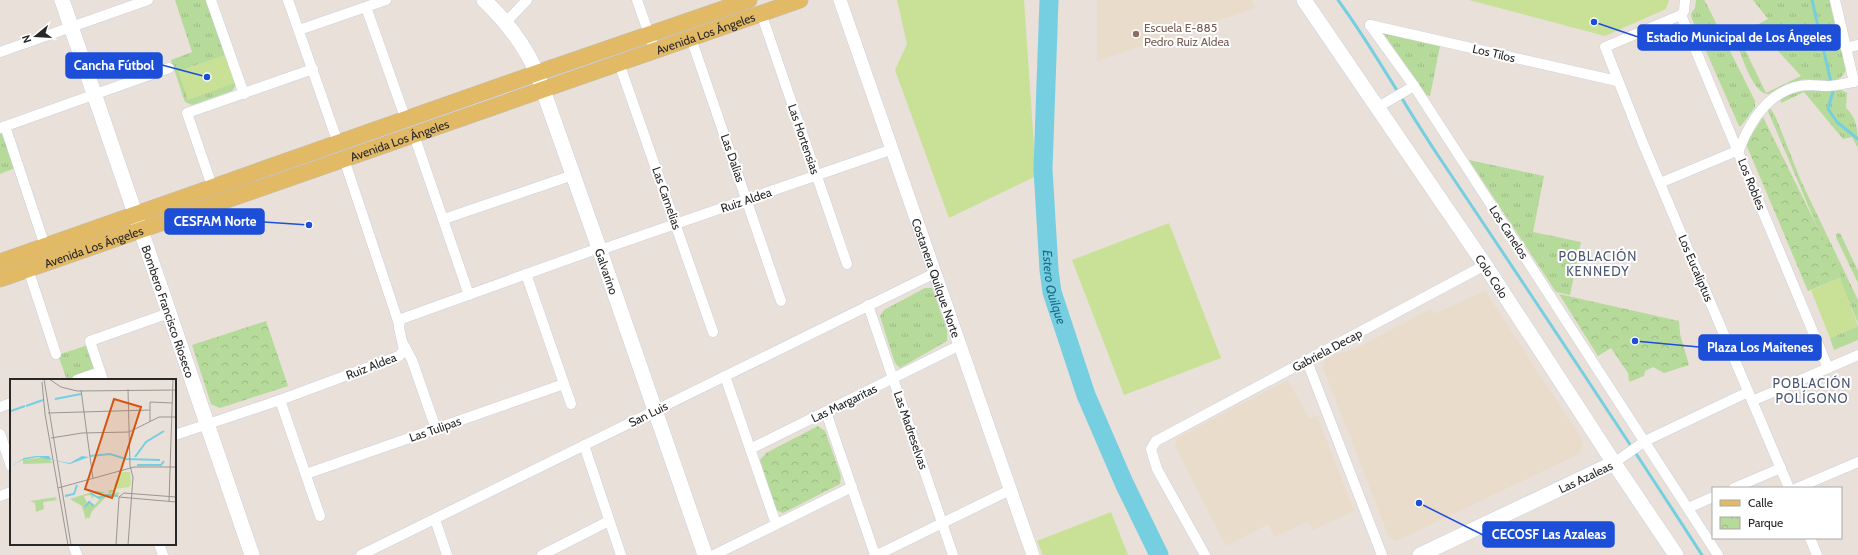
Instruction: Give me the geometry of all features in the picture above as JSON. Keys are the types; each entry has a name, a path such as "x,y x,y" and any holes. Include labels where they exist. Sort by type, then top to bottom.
{"main road":[{"name":"Bombero Francisco Rioseco","path":"62,0 252,555"},
{"name":"Galvarino","path":"484,0 505,23 524,50 536,73 600,249 705,555"},
{"name":"Avenida Los Ángeles","path":"0,262 212,186 749,0"},
{"name":"Avenida Los Ángeles","path":"0,279 800,0"},
{"name":"Colo Colo","path":"1304,0 1382,105 1485,265 1619,459 1676,555"},
{"name":"Las Azaleas","path":"1420,555 1619,459"}],"street":[{"path":"0,52 148,0"},
{"path":"211,0 244,94"},
{"path":"288,0 338,143"},
{"path":"299,30 386,0"},
{"path":"505,23 527,0"},
{"path":"637,0 655,51"},
{"name":"Costanera Quilque Norte","path":"840,0 893,148 1033,555"},
{"path":"1681,15 1684,11 1685,0"},
{"path":"1660,183 1739,150 1743,138 1764,106 1772,98 1787,90 1808,85 1856,83 1835,0"},
{"path":"366,7 406,120"},
{"name":"Las Hortensias","path":"761,13 847,264"},
{"name":"Los Eucaliptus","path":"1681,15 1605,47 1617,80 1789,487"},
{"name":"Los Robles","path":"1681,15 1739,150 1828,368"},
{"name":"Los Tilos","path":"1370,25 1617,80"},
{"name":"Los Canelos","path":"1370,25 1414,86 1642,443 1688,508 1718,555"},
{"name":"Las Dalias","path":"691,38 781,301"},
{"path":"1846,48 1858,45"},
{"name":"Las Camelias","path":"619,63 713,332"},
{"path":"45,246 2,127 169,68"},
{"path":"212,186 187,113 312,70"},
{"path":"1382,105 1414,86"},
{"path":"414,135 469,295"},
{"name":"Ruiz Aldea","path":"176,435 280,400 399,356 404,350 404,346 399,324 404,318 526,274 676,224 893,148"},
{"path":"344,159 399,324"},
{"path":"444,219 573,175"},
{"name":"Gabriela Decap","path":"1205,555 1157,468 1151,449 1156,441 1485,265"},
{"path":"28,269 56,354"},
{"name":"San Luis","path":"361,555 935,272"},
{"path":"526,274 572,404"},
{"name":"Las Madreselvas","path":"868,305 953,555"},
{"path":"83,379 102,376 90,341 169,313"},
{"name":"Las Margaritas","path":"750,449 960,345"},
{"path":"404,346 412,360 436,429"},
{"path":"1752,401 1858,356"},
{"path":"1307,361 1382,555"},
{"path":"725,376 776,524"},
{"name":"Las Tulipas","path":"306,474 564,384"},
{"name":"Las Azaleas","path":"1619,459 1642,443 1748,392"},
{"path":"280,400 320,516"},
{"path":"0,407 10,403"},
{"path":"826,412 876,555 1010,490"},
{"path":"0,434 10,463"},
{"path":"584,445 621,555"},
{"path":"1799,487 1858,462"},
{"path":"1736,487 1780,468"},
{"path":"714,555 852,488"},
{"path":"0,496 10,492"},
{"path":"1688,508 1712,497"},
{"path":"435,518 447,555"},
{"path":"542,555 609,521"},
{"path":"1810,539 1817,555"},
{"path":"73,545 77,555"},
{"path":"159,545 163,555"}],"shaded area":[{"name":"Escuela E-885 Pedro Ruiz Aldea","path":"1097,0 1252,0 1255,8 1097,61"},
{"path":"1485,291 1583,441 1579,454 1396,541 1389,537 1323,368 1325,361 1336,354 1355,349 1431,309 1434,314"},
{"path":"1288,380 1309,418 1317,416 1354,511 1313,530 1308,521 1275,537 1268,524 1226,546 1175,446 1177,438"}],"green space":[{"path":"175,0 207,0 237,84 232,91 192,105 185,102 171,60 192,52"},
{"path":"897,0 1024,0 1036,176 949,218 895,70 907,44"},
{"path":"1469,0 1669,0 1666,9 1605,36"},
{"path":"1696,0 1704,0 1706,3 1755,101 1755,107 1741,126 1739,126 1692,19 1691,14 1695,8"},
{"path":"1753,0 1829,0 1846,69 1843,75 1832,81 1801,80 1768,94 1762,92 1750,77 1732,28 1733,25 1766,93 1801,76 1755,26 1768,19"},
{"path":"1380,28 1441,41 1430,96 1426,95"},
{"path":"225,55 235,83 188,100 178,71"},
{"path":"1839,89 1847,93 1846,108 1850,112 1855,122 1858,148 1852,137 1843,139 1804,92 1781,103 1780,99 1787,95 1802,91"},
{"path":"1771,109 1776,118 1801,181 1858,300 1858,323 1768,111"},
{"path":"1763,117 1842,277 1808,291 1746,144"},
{"path":"3,133 15,168 0,174 0,134"},
{"path":"1469,160 1544,176 1533,232 1581,242 1570,295 1556,292"},
{"path":"1169,223 1221,358 1124,395 1072,260"},
{"path":"1840,233 1858,271 1858,283 1836,237 1836,234"},
{"path":"1840,278 1858,326 1830,338 1811,290"},
{"path":"925,288 932,288 947,330 947,341 900,368 895,363 880,316 884,310"},
{"path":"1559,294 1679,321 1680,334 1689,365 1664,373 1653,367 1645,371 1644,376 1629,382 1628,373 1611,348 1598,356"},
{"path":"266,321 288,386 220,408 211,404 192,345"},
{"path":"1858,326 1858,340 1834,350 1830,338"},
{"path":"88,345 97,370 67,379 58,355"},
{"path":"818,426 825,431 841,476 840,484 783,513 776,510 760,460 766,453"},
{"path":"1111,512 1128,555 1043,555 1037,541"}],"waterway":[{"name":"Estero Quilque","path":"1049,0 1043,169 1049,270 1052,292 1086,395 1124,483 1159,555"},
{"path":"1338,0 1364,38 1437,154 1702,555"},
{"path":"1812,0 1833,91 1828,109 1837,122 1858,139"}],"place":[{"name":"Estadio Municipal de Los Ángeles","path":"1594,22"},
{"name":"Escuela E-885 Pedro Ruiz Aldea","path":"1136,34"},
{"name":"Cancha Fútbol","path":"207,77"},
{"name":"CESFAM Norte","path":"309,225"},
{"name":"Plaza Los Maitenes","path":"1635,341"},
{"name":"CECOSF Las Azaleas","path":"1419,503"}],"district":[{"name":"POBLACIÓN KENNEDY","path":"1598,264"},
{"name":"POBLACIÓN POLÍGONO","path":"1812,390"}]}
